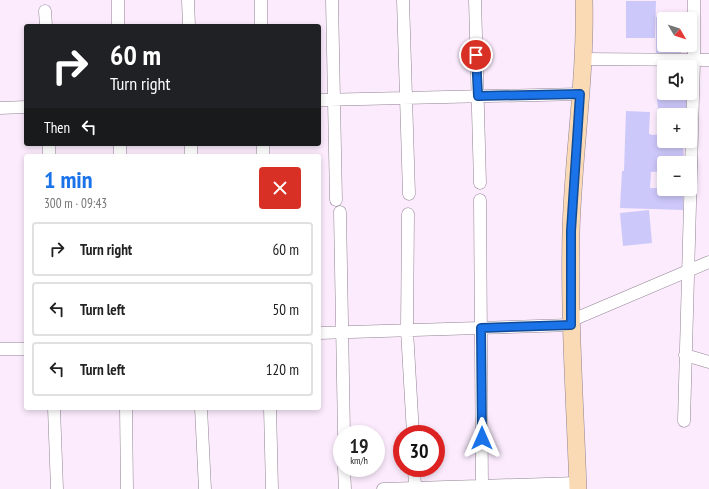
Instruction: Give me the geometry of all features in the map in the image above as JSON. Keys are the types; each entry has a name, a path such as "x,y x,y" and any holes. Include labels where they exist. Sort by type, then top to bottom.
{"street":[{"path":"118,0 118,24"},
{"path":"188,0 189,24"},
{"path":"261,0 261,24"},
{"path":"332,0 336,200"},
{"path":"403,0 409,194"},
{"path":"475,0 480,182"},
{"path":"383,489 578,486 571,323 571,231 583,59 584,0"},
{"path":"583,59 694,60 694,0"},
{"path":"45,11 46,24"},
{"path":"697,60 709,60"},
{"path":"321,100 580,94"},
{"path":"684,420 693,100"},
{"path":"0,108 24,108"},
{"path":"480,200 482,487"},
{"path":"340,212 344,425"},
{"path":"408,214 408,330 413,425"},
{"path":"321,333 481,328 571,323 709,262"},
{"path":"0,349 24,348"},
{"path":"685,355 709,362"},
{"path":"54,410 57,489"},
{"path":"126,410 127,489"},
{"path":"202,410 204,489"},
{"path":"270,410 272,489"},
{"path":"344,477 345,489"},
{"path":"414,477 415,488"}],"building":[{"path":"626,1 656,1 655,38 626,38"},
{"path":"657,17 657,52 681,53 656,53"},
{"path":"657,100 686,100 687,108 658,108"},
{"path":"626,111 650,112 649,134 657,135 657,148 683,148 684,156 657,156 657,172 651,172 650,188 657,188 657,196 683,196 683,210 620,208 622,171 624,171"},
{"path":"649,210 652,243 623,246 620,213"}],"route":[{"path":"476,55 478,96 580,94 571,231 571,325 481,328 482,438"}]}
